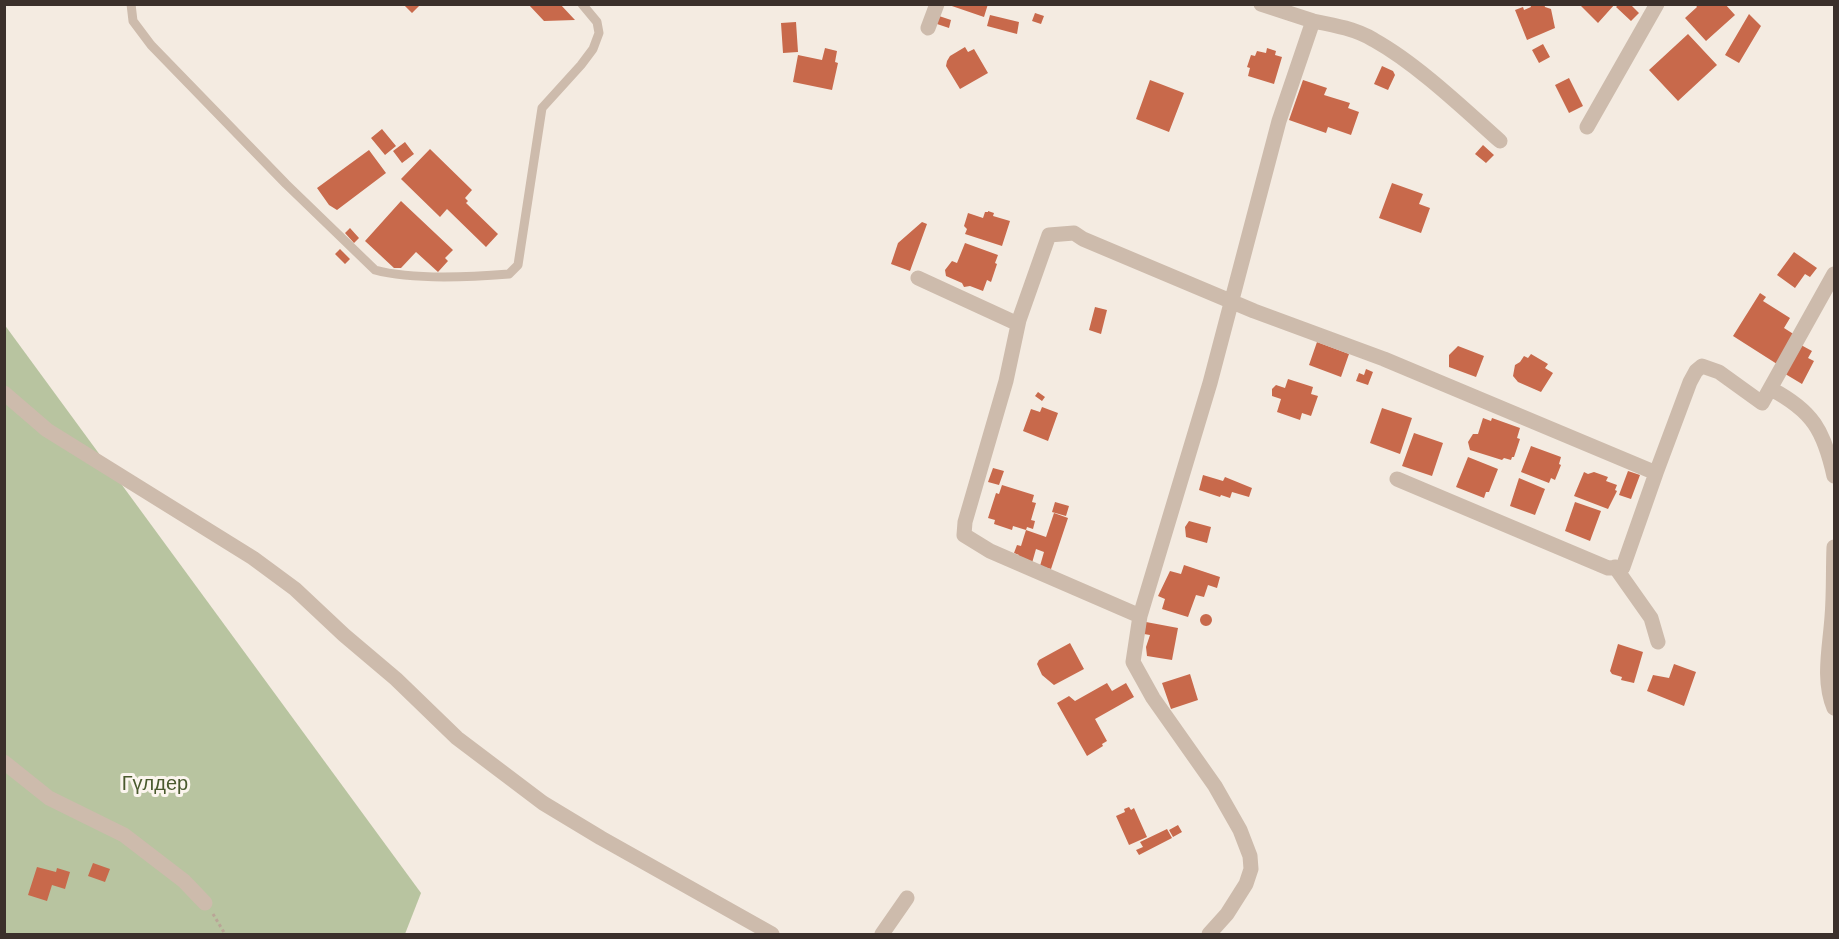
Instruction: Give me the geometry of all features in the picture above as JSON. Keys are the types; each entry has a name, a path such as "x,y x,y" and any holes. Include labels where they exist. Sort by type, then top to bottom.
{"street":[{"path":"928,28 937,4"},
{"path":"1261,4 1313,21 1339,26 1374,39 1406,62 1500,141"},
{"path":"1587,127 1656,4"},
{"path":"1209,934 1227,914 1246,884 1251,869 1250,856 1240,830 1215,786 1153,698 1133,662 1140,616 1210,383 1279,121 1313,21"},
{"path":"1140,616 990,551 964,535 965,522 1006,381 1018,324 1048,235 1074,233 1254,311 1384,359 1656,473"},
{"path":"1397,479 1608,568 1623,567 1656,473 1696,371 1702,366 1719,372 1762,403 1834,274"},
{"path":"918,278 1018,324"},
{"path":"1771,388 1799,407 1813,420 1826,444 1834,476"},
{"path":"4,393 47,430 253,558 295,589 396,679 457,738 543,803 772,934"},
{"path":"1834,547 1833,615 1828,649 1828,695 1834,708"},
{"path":"1615,567 1651,618 1658,642"},
{"path":"4,762 49,798 124,835 184,881 205,903"},
{"path":"882,934 907,898"}],"lane":[{"path":"131,4 133,21 151,45 286,184 375,270 390,274 478,276 509,274 518,265 542,108 581,65 593,48 599,33 597,22 582,4"}],"path":[{"path":"205,903 225,934"}],"green space":[{"name":"Гүлдер","path":"4,324 421,893 405,934 5,934"}],"building":[{"path":"403,4 421,4 412,13"},
{"path":"528,4 560,4 575,20 544,21"},
{"path":"946,4 988,4 984,17"},
{"path":"1530,4 1544,4 1545,7 1551,9 1555,28 1527,40 1515,10 1523,7 1524,10 1531,7"},
{"path":"1579,4 1615,4 1598,23"},
{"path":"1619,4 1630,4 1639,13 1631,21 1616,7"},
{"path":"1695,4 1725,4 1735,15 1706,41 1685,18 1697,7"},
{"path":"1035,13 1044,16 1041,24 1032,21"},
{"path":"1749,14 1761,26 1739,63 1725,55"},
{"path":"990,15 1019,22 1017,34 987,26"},
{"path":"939,16 951,20 949,28 937,24"},
{"path":"796,22 798,52 783,53 781,23"},
{"path":"1688,34 1717,65 1678,101 1649,70"},
{"path":"1543,44 1550,57 1539,63 1532,50"},
{"path":"965,47 968,52 974,49 988,73 960,89 946,66 950,56"},
{"path":"825,48 837,51 835,62 838,63 832,90 793,82 798,55 822,60"},
{"path":"1267,48 1276,51 1275,55 1282,57 1274,84 1248,76 1250,68 1247,67 1251,55 1255,56 1257,51 1266,53"},
{"path":"1382,66 1393,71 1395,75 1388,90 1374,84"},
{"path":"1569,78 1583,106 1569,113 1555,85"},
{"path":"1150,80 1184,93 1169,132 1136,119"},
{"path":"1303,80 1327,88 1324,95 1350,103 1348,108 1359,112 1351,135 1328,127 1326,133 1289,120"},
{"path":"382,129 396,146 385,155 371,138"},
{"path":"405,142 414,154 402,163 393,151"},
{"path":"1483,145 1494,155 1486,163 1475,154"},
{"path":"430,149 472,190 465,198 468,201 466,203 498,234 486,247 447,209 440,217 401,179"},
{"path":"369,150 386,173 337,210 329,205 317,188"},
{"path":"1392,183 1423,194 1419,204 1430,208 1421,233 1379,218"},
{"path":"401,201 453,250 445,258 448,261 438,272 416,252 401,268 394,268 365,241"},
{"path":"985,212 994,213 993,216 1010,221 1002,246 965,234 967,229 964,226 968,213 983,218"},
{"path":"922,222 927,224 910,271 891,264 898,243"},
{"path":"350,228 359,238 354,243 345,233"},
{"path":"965,243 998,255 991,282 987,280 983,291 970,286 964,287 962,283 946,276 945,270 952,261 957,263"},
{"path":"340,249 350,259 345,264 335,254"},
{"path":"1794,252 1817,268 1810,277 1805,274 1795,288 1777,275"},
{"path":"1760,293 1766,297 1763,301 1790,318 1784,328 1795,335 1777,364 1733,336"},
{"path":"1095,307 1107,310 1101,334 1089,330"},
{"path":"1317,342 1349,354 1341,377 1309,365"},
{"path":"1801,345 1812,351 1808,358 1814,361 1802,384 1782,372"},
{"path":"1458,346 1484,356 1476,377 1449,367 1449,355"},
{"path":"1531,354 1548,364 1545,368 1553,373 1541,392 1518,382 1513,376 1515,365 1524,356 1528,358"},
{"path":"1366,369 1373,372 1368,385 1356,381 1359,373 1364,375"},
{"path":"1288,379 1313,387 1311,394 1318,396 1311,416 1302,413 1300,420 1277,412 1281,399 1272,396 1272,389 1276,385 1285,388"},
{"path":"1038,392 1045,397 1042,401 1035,396"},
{"path":"1042,407 1058,413 1048,441 1023,431 1031,409 1040,412"},
{"path":"1382,408 1412,418 1400,454 1370,443"},
{"path":"1483,418 1491,421 1492,418 1520,428 1517,438 1520,439 1511,460 1504,458 1502,460 1470,450 1468,442 1473,434 1478,434"},
{"path":"1414,433 1443,443 1432,476 1402,466"},
{"path":"1531,446 1561,457 1559,464 1561,465 1555,480 1551,478 1549,483 1521,472"},
{"path":"1468,457 1498,469 1489,492 1486,492 1484,498 1456,487"},
{"path":"993,468 1004,471 999,485 988,482"},
{"path":"1628,471 1640,475 1631,499 1619,495"},
{"path":"1584,472 1588,474 1594,472 1608,477 1606,481 1617,485 1615,490 1617,491 1608,509 1574,496"},
{"path":"1203,475 1223,481 1225,477 1252,488 1249,497 1232,492 1230,498 1221,495 1220,497 1199,490"},
{"path":"1519,478 1545,489 1535,515 1510,506"},
{"path":"1002,485 1034,495 1032,502 1036,503 1031,520 1035,521 1033,529 1027,527 1026,530 1013,526 1012,530 994,524 995,520 988,518 996,493 999,494"},
{"path":"1055,502 1069,506 1066,516 1052,512"},
{"path":"1575,502 1601,511 1590,541 1565,531"},
{"path":"1054,513 1068,518 1051,569 1040,566 1044,552 1036,549 1032,563 1018,558 1019,555 1014,553 1017,545 1021,546 1026,530 1046,537"},
{"path":"1189,521 1211,527 1207,543 1186,537 1185,527"},
{"path":"1184,565 1220,577 1217,588 1208,585 1204,597 1196,595 1188,617 1162,609 1165,599 1158,596 1170,571 1181,574"},
{"path":"1208,614 1212,620 1208,626 1204,626 1200,618"},
{"path":"1146,622 1178,628 1172,660 1147,656 1146,647 1150,635 1144,634"},
{"path":"1070,643 1084,669 1054,685 1042,675 1037,664 1039,660"},
{"path":"1618,644 1643,652 1634,683 1621,680 1622,677 1610,671"},
{"path":"1674,664 1696,672 1684,706 1647,691 1653,675 1669,678"},
{"path":"1190,674 1198,700 1171,709 1162,683"},
{"path":"1107,683 1112,691 1126,683 1134,697 1095,719 1107,741 1087,756 1057,703 1069,696 1075,701"},
{"path":"1129,807 1131,810 1134,808 1147,837 1129,845 1116,816 1125,812 1124,809"},
{"path":"1178,825 1182,832 1173,837 1169,830"},
{"path":"1167,829 1172,838 1139,855 1136,850 1143,847 1140,842"},
{"path":"93,863 110,869 105,882 88,876"},
{"path":"37,867 56,872 57,868 70,872 65,889 52,885 47,901 28,895"}]}
